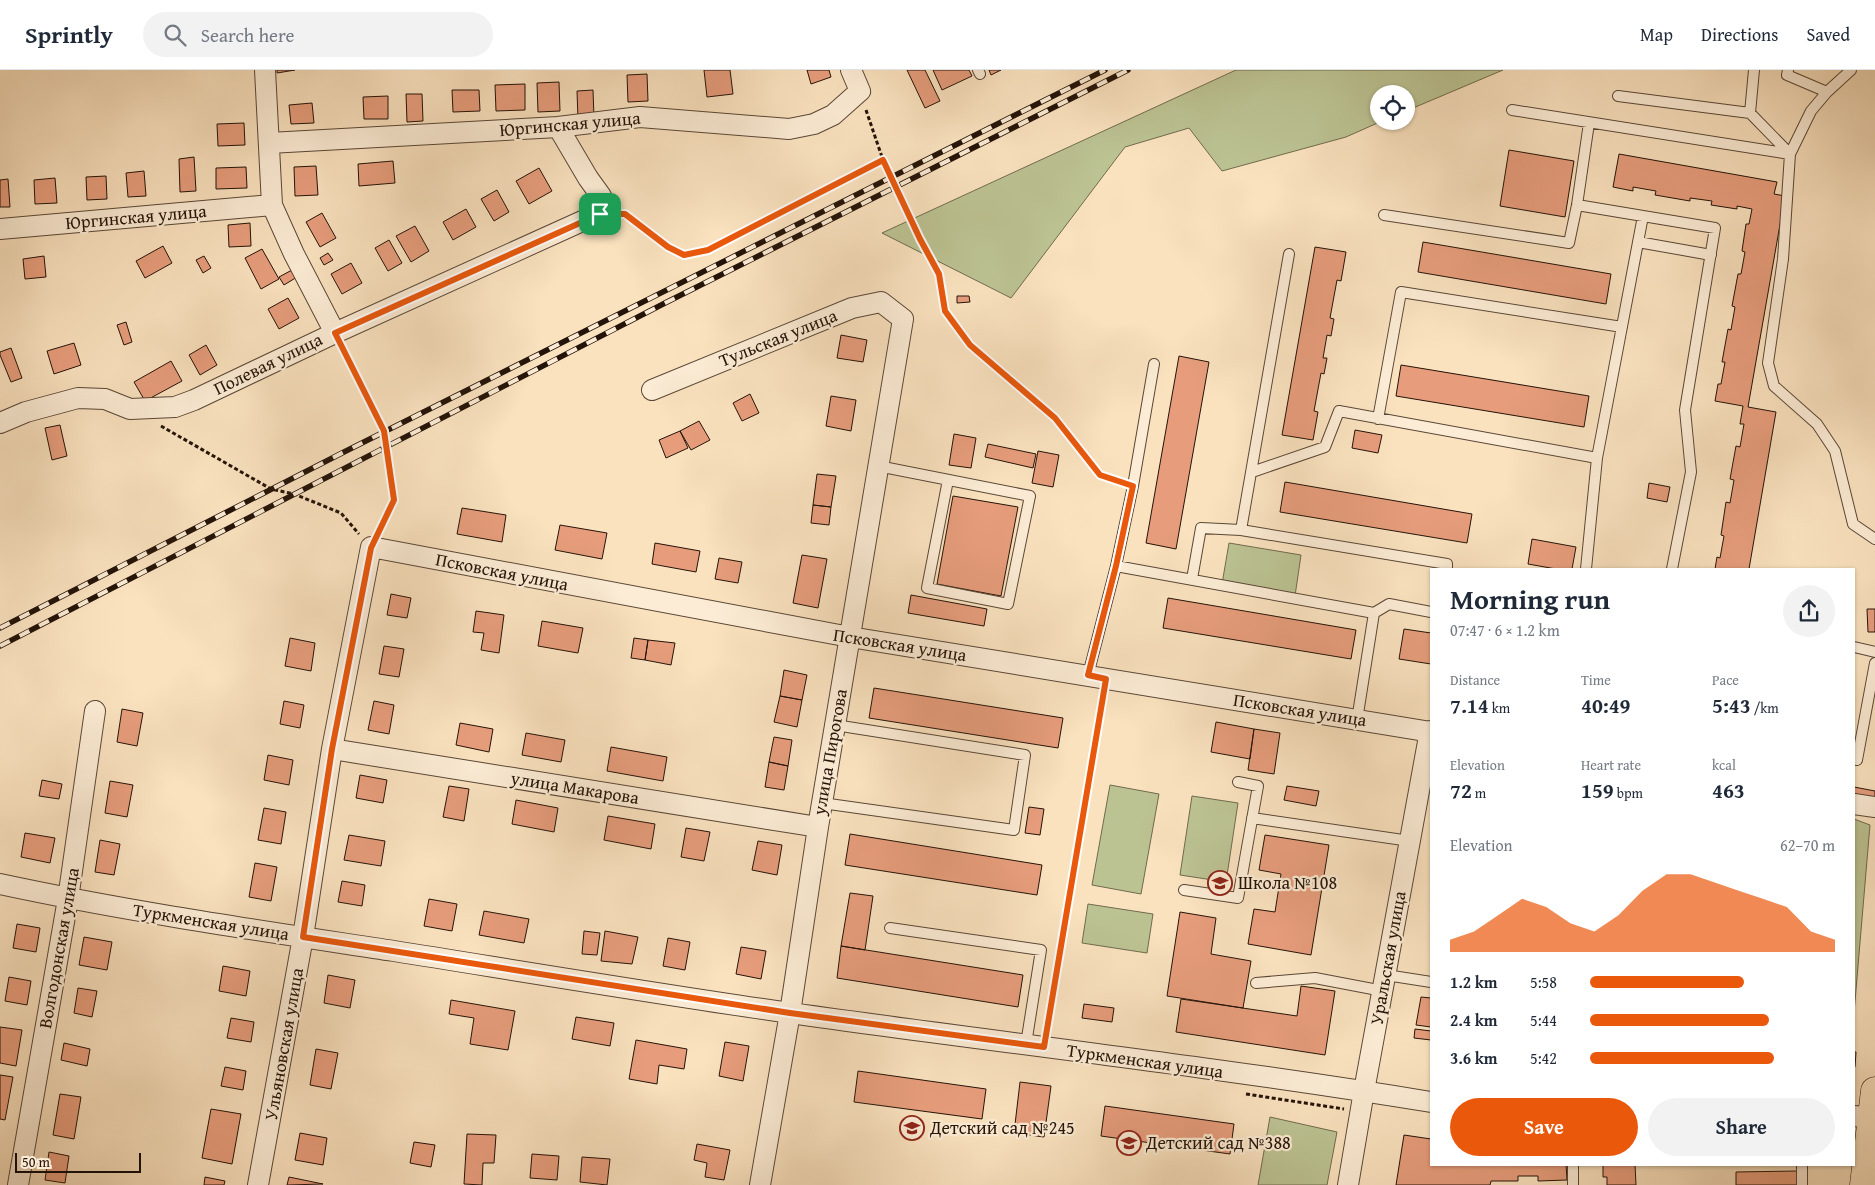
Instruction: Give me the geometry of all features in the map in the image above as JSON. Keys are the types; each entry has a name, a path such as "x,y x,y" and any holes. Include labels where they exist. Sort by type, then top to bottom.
{"main road":[{"path":"1864,1185 1869,1111"}],"street":[{"path":"265,70 272,205 294,254 335,333"},
{"path":"852,70 860,90"},
{"name":"Юргинская улица","path":"269,143 558,127 640,117 789,129 814,124 833,115 860,90"},
{"path":"558,127 588,178 601,196 600,214"},
{"name":"Юргинская улица","path":"0,229 272,205"},
{"name":"Полевая улица","path":"0,422 26,412 78,398 105,398 130,409 175,407 600,214"},
{"name":"Тульская улица","path":"652,390 852,308 881,302 903,319"},
{"name":"улица Пирогова","path":"760,1185 790,1013 818,827 903,319"},
{"name":"Псковская улица","path":"371,548 850,637 1430,732"},
{"name":"Ульяновская улица","path":"258,1185 303,937 332,749 371,548"},
{"name":"Волгодонская улица","path":"18,1185 68,899 95,711"},
{"name":"Уральская улица","path":"1348,1185 1430,732"},
{"name":"улица Макарова","path":"332,749 818,827"},
{"path":"1855,804 1875,807"},
{"name":"Туркменская улица","path":"0,884 68,899 790,1013 1035,1045 1430,1102"}],"lane":[{"path":"1750,114 1754,70"},
{"path":"1788,70 1787,75 1827,92"},
{"path":"1851,70 1827,92 1811,111 1790,154 1783,259 1768,363 1774,386 1818,424 1835,451 1853,524 1875,539"},
{"path":"1618,96 1750,114 1790,154"},
{"path":"1512,110 1790,154"},
{"path":"1384,215 1569,243 1577,205 1589,123"},
{"path":"1577,205 1715,228 1685,410 1691,472 1672,568"},
{"path":"1586,568 1596,458 1643,216"},
{"path":"1638,242 1711,255"},
{"path":"1241,530 1289,254"},
{"path":"1378,419 1401,292 1622,327"},
{"path":"1097,677 1154,364"},
{"path":"1252,472 1325,447 1339,411 1596,458"},
{"path":"878,466 1030,496 1008,604 927,588 948,480"},
{"path":"1192,580 1201,528 1241,530 1447,564 1447,568"},
{"path":"1116,566 1374,613 1389,604 1430,612"},
{"path":"1357,720 1374,613"},
{"path":"1855,647 1875,652"},
{"path":"1855,759 1857,760 1875,663"},
{"path":"822,803 1014,830 1025,755 835,726"},
{"path":"1184,890 1238,898 1258,786 1238,782"},
{"path":"1252,818 1410,841"},
{"path":"890,928 1041,950 1035,1045"},
{"path":"1256,983 1316,978 1384,983 1430,982"},
{"path":"1573,1166 1573,1185"},
{"path":"1802,1166 1802,1185"}],"path":[{"path":"860,90 883,160 920,239 939,274 945,311 970,345 1055,418 1100,475 1133,486"},
{"path":"600,214 625,214 668,247 684,255 708,250 883,160"},
{"path":"130,409 271,489 294,494 341,513 371,548 394,500 387,446 384,431 335,333"},
{"path":"1035,1045 1097,677"}],"green space":[{"path":"1236,70 1503,70 1415,107 1415,85 1370,85 1370,126 1346,137 1222,171 1189,128 1125,147 1011,298 882,233"},
{"path":"1229,543 1301,555 1295,596 1222,584"},
{"path":"1110,785 1159,794 1141,894 1092,885"},
{"path":"1192,796 1238,803 1226,882 1180,875"},
{"path":"1855,819 1870,825 1855,1001"},
{"path":"1088,904 1153,914 1147,953 1082,943"},
{"path":"1270,1117 1337,1132 1327,1185 1258,1185"}],"building":[{"path":"277,70 295,70 277,73"},
{"path":"704,70 730,70 733,94 707,97"},
{"path":"807,70 829,70 831,77 811,84"},
{"path":"907,70 925,70 940,101 925,108"},
{"path":"933,70 969,70 972,76 942,90"},
{"path":"989,70 1001,70 991,75"},
{"path":"647,74 648,101 628,102 627,75"},
{"path":"559,82 560,111 538,112 537,83"},
{"path":"525,84 525,110 496,111 495,85"},
{"path":"452,90 479,90 480,111 453,112"},
{"path":"593,90 594,118 578,119 577,91"},
{"path":"406,94 422,94 423,121 407,122"},
{"path":"388,96 388,119 364,119 363,97"},
{"path":"312,103 314,123 291,124 289,105"},
{"path":"244,123 245,145 218,146 217,124"},
{"path":"1509,150 1574,161 1565,217 1500,206"},
{"path":"1619,154 1777,182 1774,194 1785,196 1748,407 1776,412 1749,568 1715,568 1717,557 1720,558 1724,536 1721,535 1726,502 1730,503 1734,480 1730,479 1736,446 1740,447 1744,424 1740,424 1743,406 1715,401 1718,384 1721,384 1725,362 1722,362 1728,329 1731,330 1735,307 1732,306 1738,274 1741,274 1745,252 1742,251 1746,224 1749,224 1752,209 1737,206 1737,209 1711,205 1712,201 1690,198 1690,201 1655,195 1656,191 1633,187 1633,191 1613,187"},
{"path":"194,157 196,191 180,192 179,159"},
{"path":"393,161 395,183 359,186 358,164"},
{"path":"316,166 318,195 295,196 294,167"},
{"path":"246,167 247,188 216,189 216,168"},
{"path":"539,168 552,191 529,204 516,181"},
{"path":"144,171 146,196 128,197 126,173"},
{"path":"106,176 107,199 87,200 86,177"},
{"path":"55,178 57,203 35,204 34,180"},
{"path":"8,179 10,207 0,207 0,180"},
{"path":"497,190 509,212 494,221 481,199"},
{"path":"466,209 476,227 453,240 443,222"},
{"path":"322,213 336,238 320,247 306,222"},
{"path":"250,223 251,246 229,247 228,225"},
{"path":"415,226 429,251 411,262 396,236"},
{"path":"389,240 402,263 388,271 375,248"},
{"path":"1423,242 1611,274 1606,304 1418,272"},
{"path":"163,246 172,263 145,278 136,261"},
{"path":"1315,247 1346,252 1341,281 1337,280 1330,318 1334,319 1331,336 1327,335 1323,358 1327,358 1324,374 1321,373 1314,411 1318,412 1313,440 1282,435"},
{"path":"262,249 279,279 261,289 245,258"},
{"path":"328,253 333,260 324,265 320,258"},
{"path":"44,256 46,277 25,279 23,259"},
{"path":"204,256 211,268 203,273 196,260"},
{"path":"351,263 362,283 342,294 331,274"},
{"path":"292,270 297,277 284,285 279,277"},
{"path":"957,296 969,296 970,302 957,303"},
{"path":"288,298 299,318 279,329 268,309"},
{"path":"126,322 132,342 124,345 117,325"},
{"path":"841,335 867,340 863,362 837,358"},
{"path":"74,343 81,365 54,374 47,351"},
{"path":"206,345 217,365 200,375 189,355"},
{"path":"11,348 22,378 11,382 0,352"},
{"path":"1179,356 1209,362 1176,549 1146,543"},
{"path":"171,361 182,381 145,401 134,382"},
{"path":"1401,365 1589,396 1584,427 1396,396"},
{"path":"750,394 759,413 742,421 733,403"},
{"path":"831,396 856,400 851,431 826,426"},
{"path":"699,421 710,440 691,450 680,431"},
{"path":"60,425 67,456 52,460 45,428"},
{"path":"1355,430 1382,435 1378,453 1352,448"},
{"path":"680,431 688,448 666,458 659,440"},
{"path":"954,434 976,438 971,468 949,465"},
{"path":"988,444 1036,454 1033,468 985,457"},
{"path":"1038,451 1059,455 1053,487 1032,483"},
{"path":"817,474 836,476 831,507 813,505"},
{"path":"1285,482 1472,514 1467,543 1280,512"},
{"path":"1649,483 1670,487 1667,502 1647,498"},
{"path":"953,496 1018,507 1001,596 937,584"},
{"path":"813,505 831,507 829,525 811,523"},
{"path":"462,508 506,515 502,542 457,534"},
{"path":"560,525 607,533 602,559 555,550"},
{"path":"1532,539 1576,547 1572,568 1550,568 1528,564"},
{"path":"655,543 700,551 696,572 652,564"},
{"path":"802,555 827,559 818,608 793,603"},
{"path":"719,558 742,562 738,583 715,579"},
{"path":"391,594 411,598 407,618 387,615"},
{"path":"911,595 987,609 984,626 908,613"},
{"path":"1168,598 1356,630 1351,659 1163,628"},
{"path":"1867,609 1875,609 1875,632 1868,632"},
{"path":"476,611 504,615 499,653 481,650 484,633 473,632"},
{"path":"542,621 583,628 578,653 538,646"},
{"path":"1404,629 1430,633 1430,664 1399,659"},
{"path":"290,638 315,643 311,671 285,666"},
{"path":"634,638 648,640 645,660 631,658"},
{"path":"648,640 675,643 671,665 645,660"},
{"path":"384,646 404,649 399,677 379,674"},
{"path":"784,670 807,675 802,700 780,696"},
{"path":"874,688 1063,718 1058,748 869,718"},
{"path":"780,696 802,700 797,727 774,722"},
{"path":"284,701 304,705 300,728 280,724"},
{"path":"374,701 394,705 389,734 368,730"},
{"path":"122,709 143,713 137,746 117,742"},
{"path":"1216,722 1254,729 1250,759 1211,752"},
{"path":"460,723 493,729 489,752 456,745"},
{"path":"1254,729 1280,733 1274,774 1248,770"},
{"path":"526,733 565,740 561,762 522,755"},
{"path":"774,737 792,740 788,766 769,762"},
{"path":"611,747 667,757 663,781 607,771"},
{"path":"268,755 293,760 289,785 264,780"},
{"path":"769,762 788,766 784,790 765,787"},
{"path":"360,775 387,780 383,803 356,798"},
{"path":"42,780 62,784 59,799 39,796"},
{"path":"110,781 133,785 127,817 105,813"},
{"path":"449,786 469,789 464,821 443,817"},
{"path":"1287,786 1319,791 1316,806 1284,800"},
{"path":"1855,787 1875,791 1875,798 1855,794"},
{"path":"516,800 558,808 554,832 512,824"},
{"path":"1029,807 1044,809 1040,835 1025,833"},
{"path":"264,808 286,812 281,844 258,840"},
{"path":"608,816 655,824 651,849 604,840"},
{"path":"686,828 710,832 704,861 681,857"},
{"path":"25,833 55,838 50,863 21,857"},
{"path":"850,834 1042,865 1037,895 845,865"},
{"path":"349,835 385,841 381,866 344,860"},
{"path":"1265,835 1329,845 1311,955 1248,944 1254,909 1275,912 1281,874 1259,870"},
{"path":"100,840 120,844 114,875 95,872"},
{"path":"758,841 782,845 777,875 752,870"},
{"path":"255,863 277,867 271,901 249,897"},
{"path":"342,881 365,885 362,906 338,902"},
{"path":"850,893 873,896 865,950 841,946"},
{"path":"429,899 457,904 452,931 424,926"},
{"path":"484,911 529,919 524,943 479,935"},
{"path":"1180,912 1216,918 1211,954 1251,961 1243,1008 1167,996"},
{"path":"17,924 40,928 36,952 13,948"},
{"path":"584,931 600,933 597,955 582,954"},
{"path":"605,931 638,937 632,964 601,961"},
{"path":"84,937 112,942 107,970 79,965"},
{"path":"668,938 690,942 685,970 663,966"},
{"path":"841,946 1023,975 1018,1007 837,978"},
{"path":"741,947 766,951 761,979 736,974"},
{"path":"223,966 250,971 246,996 219,991"},
{"path":"328,975 355,980 350,1008 324,1003"},
{"path":"9,977 31,981 27,1005 5,1001"},
{"path":"1301,986 1335,991 1325,1055 1176,1032 1181,999 1297,1016"},
{"path":"78,988 97,991 92,1017 74,1013"},
{"path":"1421,997 1430,998 1430,1027 1416,1025"},
{"path":"451,1000 515,1011 508,1050 470,1044 474,1018 449,1014"},
{"path":"1084,1004 1114,1008 1112,1022 1082,1018"},
{"path":"576,1017 614,1023 610,1046 572,1039"},
{"path":"231,1018 254,1022 251,1042 227,1038"},
{"path":"0,1027 22,1030 16,1066 0,1063"},
{"path":"1415,1029 1430,1031 1430,1040 1414,1038"},
{"path":"636,1040 687,1049 684,1069 659,1065 657,1084 629,1079"},
{"path":"725,1042 749,1046 743,1081 719,1076"},
{"path":"64,1043 90,1049 87,1066 61,1060"},
{"path":"316,1049 338,1053 331,1089 310,1085"},
{"path":"225,1067 246,1071 243,1090 221,1086"},
{"path":"858,1071 986,1089 982,1119 854,1102"},
{"path":"0,1075 13,1077 5,1120 0,1119"},
{"path":"1020,1082 1051,1086 1044,1137 1014,1133"},
{"path":"60,1094 81,1097 74,1139 53,1135"},
{"path":"1105,1106 1234,1124 1230,1154 1101,1136"},
{"path":"211,1109 241,1114 232,1164 202,1158"},
{"path":"300,1133 327,1138 323,1165 295,1160"},
{"path":"467,1134 496,1135 494,1163 483,1163 482,1185 464,1184"},
{"path":"1404,1135 1430,1139 1430,1166 1566,1166 1567,1180 1538,1181 1538,1176 1518,1176 1518,1181 1491,1181 1490,1185 1396,1185"},
{"path":"414,1142 435,1145 431,1167 410,1163"},
{"path":"697,1144 730,1150 724,1180 705,1177 707,1163 694,1160"},
{"path":"49,1152 69,1156 65,1183 45,1180"},
{"path":"532,1154 559,1156 557,1180 530,1178"},
{"path":"582,1157 610,1159 607,1185 580,1182"},
{"path":"1603,1166 1635,1166 1636,1185 1607,1185 1607,1177 1603,1177"},
{"path":"1797,1171 1797,1185 1736,1185 1736,1172"},
{"path":"205,1177 225,1181 224,1185 204,1185"},
{"path":"289,1177 323,1184 287,1185"}],"railway":[{"path":"0,628 344,452 1105,70"},
{"path":"0,646 667,302 1128,70"}],"place":[{"name":"Школа №108","path":"1220,883"},
{"name":"Детский сад №245","path":"912,1128"},
{"name":"Детский сад №388","path":"1129,1143"}],"route":[{"path":"883,160 920,239 939,274 945,311 970,345 1055,418 1100,475 1133,486 1116,566 1088,675 1106,679 1044,1047 790,1013 303,937 332,749 371,548 394,500 384,431 335,333 600,214 625,214 668,247 684,255 708,250 883,160"}]}
